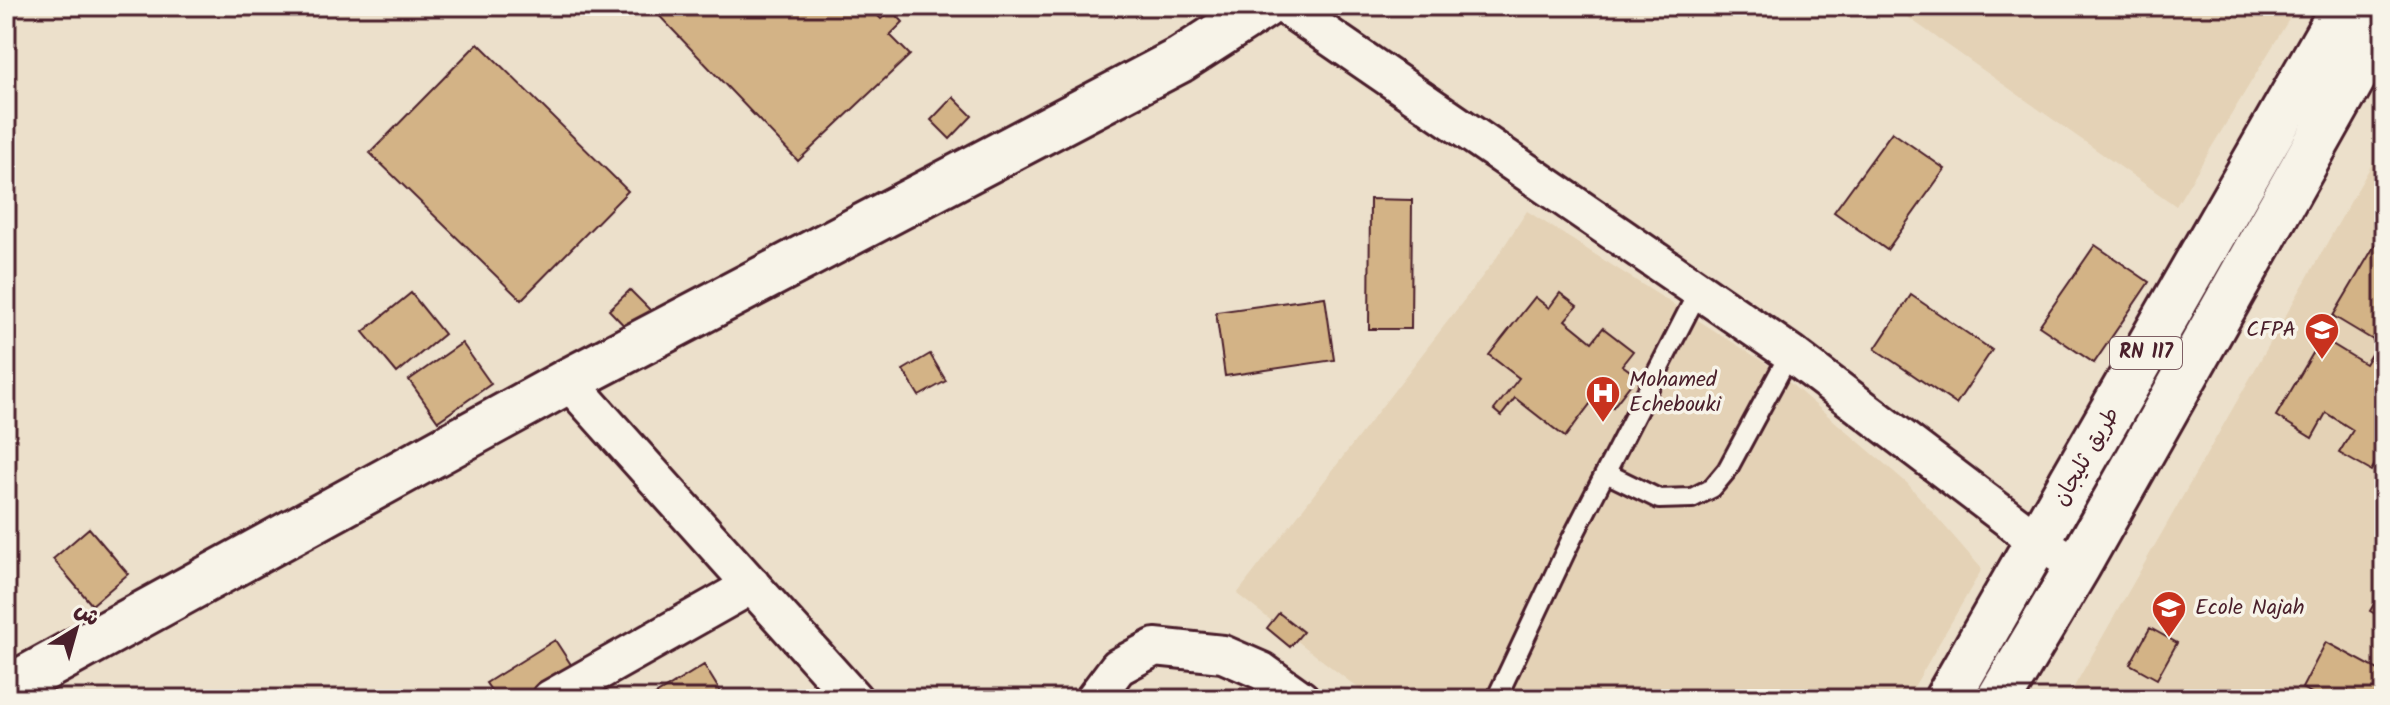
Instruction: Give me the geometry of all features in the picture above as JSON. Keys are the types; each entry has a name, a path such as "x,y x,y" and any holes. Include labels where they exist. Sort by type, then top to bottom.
{"main road":[{"path":"6,689 568,381 1180,60 1264,6"},
{"name":"طريق ثليجان","path":"1947,699 2344,6"},
{"name":"طريق ثليجان","path":"1999,699 2078,566 2384,23"}],"street":[{"path":"1285,6 1790,353 2039,542 2078,566"},
{"path":"568,381 854,699"},
{"path":"550,699 752,585"},
{"path":"1094,699 1118,667 1155,647 1223,654 1262,671 1301,699"}],"lane":[{"path":"1496,699 1570,542 1698,292"},
{"path":"1606,473 1659,499 1692,498 1712,488 1727,470 1790,353"}],"shaded area":[{"path":"1892,6 2297,6 2176,206"},
{"name":"CFPA","path":"2384,143 2384,699 2067,699 2135,580"},
{"name":"Mohamed Echebouki","path":"1527,211 1770,366 1907,483 1982,569 1907,699 1372,699 1237,594 1495,260"}],"building":[{"path":"650,6 868,6 881,19 892,10 903,22 890,35 910,55 798,161"},
{"path":"478,43 628,191 521,300 370,153"},
{"path":"953,97 972,116 950,139 931,120"},
{"path":"1892,132 1945,169 1887,250 1834,212"},
{"path":"1370,199 1412,200 1411,329 1369,329"},
{"path":"2384,230 2384,448 2371,471 2339,453 2353,430 2326,413 2312,438 2276,416 2322,338 2365,364 2378,343 2333,316"},
{"path":"2095,245 2149,282 2094,363 2039,326"},
{"path":"630,290 661,321 639,341 609,310"},
{"path":"411,293 444,334 397,373 363,332"},
{"path":"1560,293 1577,306 1565,320 1592,342 1603,328 1633,351 1622,365 1637,376 1613,407 1597,395 1565,437 1515,398 1501,416 1494,410 1519,378 1489,355 1535,297 1549,308"},
{"path":"1911,295 1992,350 1956,404 1875,349"},
{"path":"1325,297 1334,360 1225,376 1216,312"},
{"path":"462,343 491,384 438,421 409,380"},
{"path":"930,354 946,381 919,396 903,370"},
{"path":"89,528 128,574 92,605 53,559"},
{"path":"2384,587 2384,619 2370,611"},
{"path":"1279,613 1303,632 1290,647 1267,628"},
{"path":"2150,628 2177,643 2157,679 2130,664"},
{"path":"555,640 581,680 551,699 497,699 486,683"},
{"path":"2326,642 2384,673 2384,699 2322,699 2302,688"},
{"path":"704,665 725,699 649,699"}],"place":[{"name":"CFPA","path":"2322,361"},
{"name":"Mohamed Echebouki","path":"1603,424"},
{"name":"Ecole Najah","path":"2169,639"}]}
